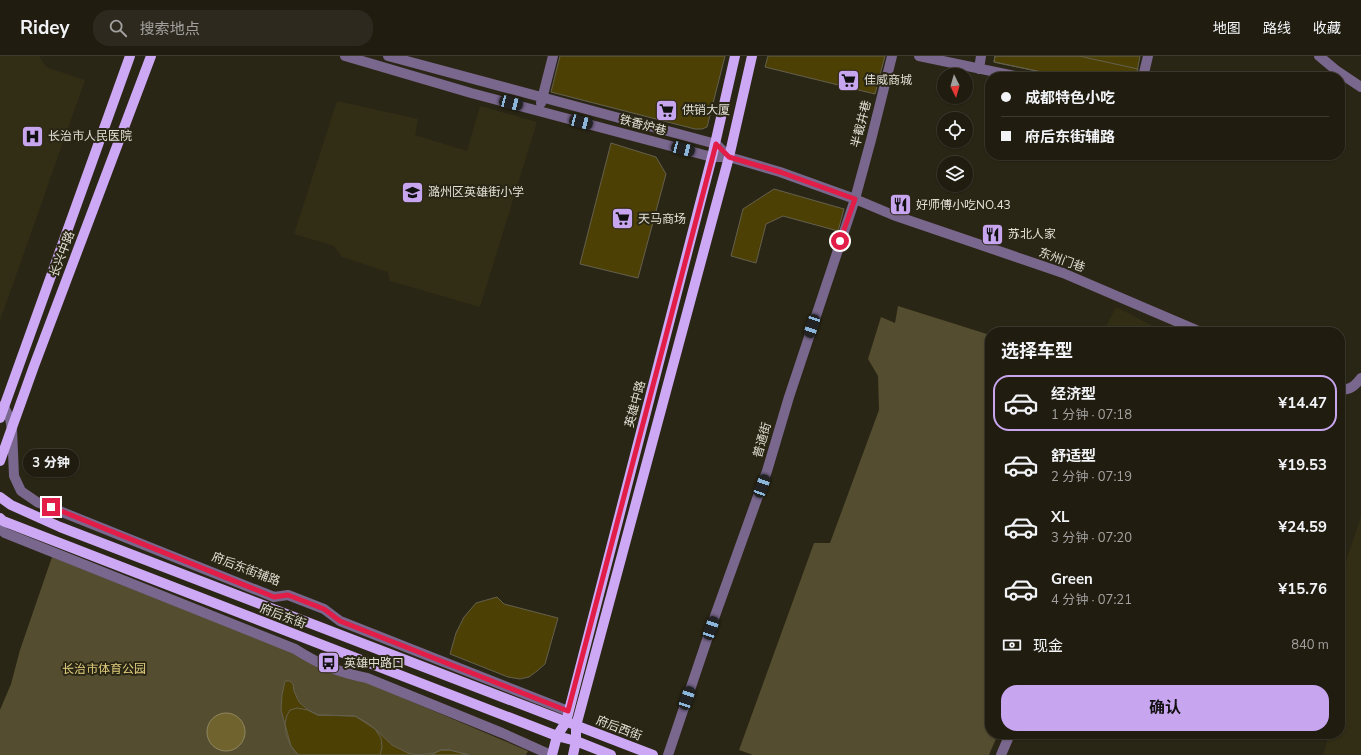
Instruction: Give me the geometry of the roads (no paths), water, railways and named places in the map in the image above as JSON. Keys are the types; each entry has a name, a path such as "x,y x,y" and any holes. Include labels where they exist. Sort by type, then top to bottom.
{"main road":[{"name":"长兴中路","path":"0,418 2,406 130,56"},
{"name":"长兴中路","path":"0,461 34,366 151,56"},
{"name":"英雄中路","path":"552,755 557,736 566,722 716,144 736,56"},
{"path":"573,755 576,741 576,726 729,157 752,56"},
{"name":"府后东街","path":"0,497 11,505 60,527 576,726"},
{"name":"府后东街","path":"0,518 3,521 557,736 576,741"},
{"name":"府后西街","path":"576,726 653,755"},
{"path":"576,741 612,755"}],"street":[{"name":"铁香炉巷","path":"345,56 471,93 712,157 729,157"},
{"name":"铁香炉巷","path":"388,56 716,144"},
{"path":"537,110 543,98 552,56"},
{"name":"半截井巷","path":"855,199 892,56"},
{"path":"919,56 994,72"},
{"path":"979,69 981,56"},
{"path":"1144,72 1148,56"},
{"path":"1319,56 1339,72"},
{"path":"1345,76 1361,86"},
{"path":"716,144 729,157"},
{"name":"东州门巷","path":"729,157 780,172 855,199 893,216 1063,273 1182,327"},
{"name":"普通街","path":"668,755 767,471 788,397 855,199"},
{"path":"1345,389 1355,386 1361,378"},
{"name":"府后东街辅路","path":"2,406 10,419 12,429 14,476 21,491 37,502 274,597 288,595 324,609 340,621 568,711"},
{"path":"0,529 5,533 295,649 316,662 345,673 367,678 552,755"},
{"path":"1001,755 1008,739"}],"place":[{"name":"佳威商城","path":"849,80"},
{"name":"供销大厦","path":"666,110"},
{"name":"长治市人民医院","path":"33,136"},
{"name":"潞州区英雄街小学","path":"412,192"},
{"name":"好师傅小吃NO.43","path":"900,205"},
{"name":"天马商场","path":"623,219"},
{"name":"苏北人家","path":"993,234"},
{"name":"英雄中路口","path":"329,663"}],"park label":[{"name":"长治市体育公园","path":"104,669"}]}
